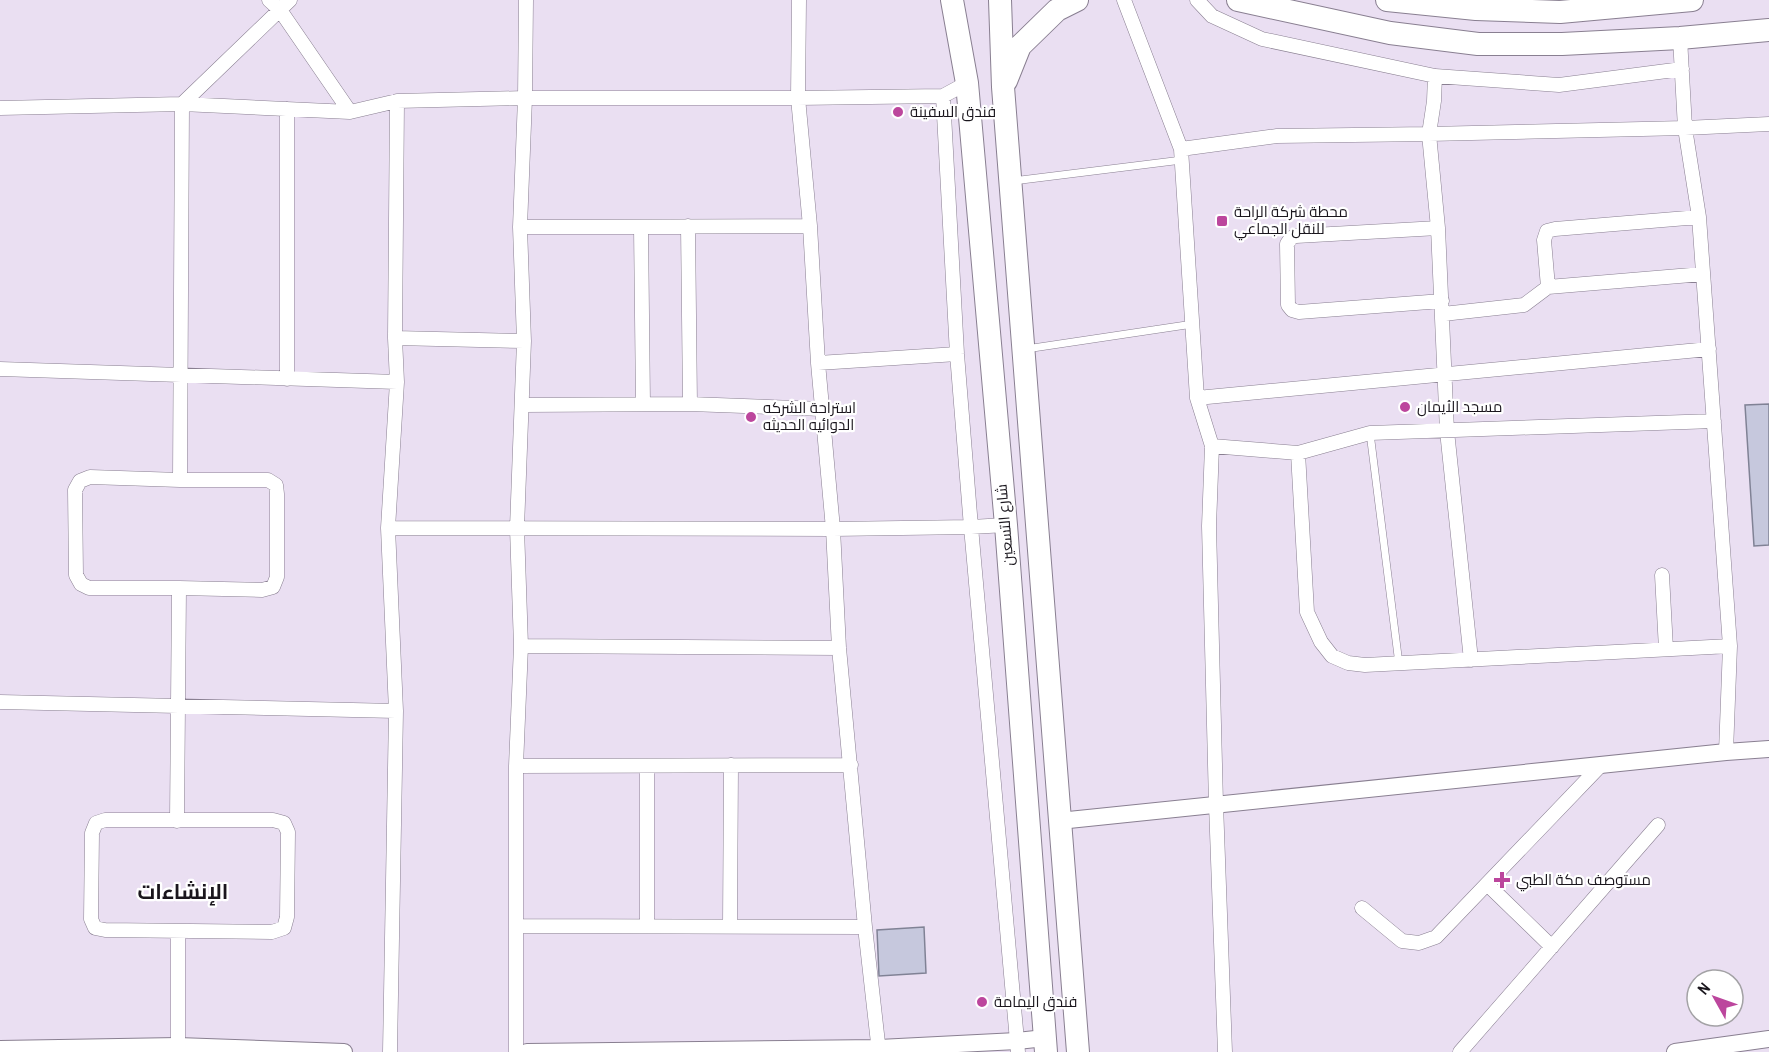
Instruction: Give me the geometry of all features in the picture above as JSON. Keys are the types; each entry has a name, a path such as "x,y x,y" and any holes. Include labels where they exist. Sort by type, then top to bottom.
{"highway":[{"name":"شارع التسعين","path":"952,0 967,83 1006,525 1046,1045"},
{"name":"شارع التسعين","path":"1000,0 1003,87 1077,1042"},
{"path":"1003,87 1020,46 1057,10 1077,0"},
{"path":"1238,0 1390,33 1478,44 1562,44 1680,38 1769,30"},
{"path":"1388,0 1476,9 1692,0"},
{"path":"1046,1045 1077,1042"}],"street":[{"path":"269,0 285,5 350,112"},
{"path":"516,1052 516,766 521,646 517,528 523,405 524,341 520,227 526,0"},
{"path":"799,0 798,98 833,529 839,648 879,1050"},
{"path":"1124,0 1181,155 1197,398 1212,446 1209,526 1225,1052"},
{"path":"1197,0 1212,16 1262,39 1434,76 1559,85 1682,69"},
{"path":"180,480 182,104 285,5"},
{"path":"1680,38 1685,128 1699,217 1730,646 1726,752"},
{"path":"1434,76 1430,134 1443,308 1447,432 1472,660"},
{"path":"0,108 182,104 350,112 397,101 525,98 943,96 967,83"},
{"path":"943,96 957,354 1017,1047"},
{"path":"390,1052 396,711 388,528 397,382 395,338 397,101"},
{"path":"287,109 287,379"},
{"path":"1181,155 1277,135 1430,134 1769,124"},
{"path":"1548,287 1544,240 1547,231 1699,217"},
{"path":"641,226 644,404"},
{"path":"688,226 690,404"},
{"path":"520,227 810,226"},
{"path":"1438,228 1290,238 1287,244 1288,305 1292,310 1299,312 1524,305 1548,287 1703,274"},
{"path":"395,338 524,341"},
{"path":"1197,398 1709,349"},
{"path":"818,363 957,354"},
{"path":"0,369 397,382"},
{"path":"523,405 690,404 823,409"},
{"path":"1212,446 1298,453 1370,433 1714,421"},
{"path":"1298,453 1307,612 1321,642 1332,656 1348,663 1365,665 1730,646"},
{"path":"90,477 268,480 276,485 278,577 273,587 262,590 179,588 89,588 81,584 76,575 75,490 81,481 90,477"},
{"path":"388,528 833,529 971,528 1006,525"},
{"path":"1662,575 1666,649"},
{"path":"177,821 179,588"},
{"path":"521,646 839,648"},
{"path":"0,702 396,711"},
{"path":"1059,820 1769,749"},
{"path":"1362,908 1402,940 1419,943 1436,937 1602,764"},
{"path":"730,926 731,765"},
{"path":"516,766 851,765"},
{"path":"647,766 647,926"},
{"path":"105,820 177,821 273,820 284,824 288,832 284,928 272,932 95,928 91,919 92,833 96,823 105,820"},
{"path":"1460,1052 1658,825"},
{"path":"1487,884 1552,946"},
{"path":"516,926 865,927"},
{"path":"178,931 178,1046"},
{"path":"1675,1052 1769,1039"},
{"path":"527,1052 879,1050 1046,1045"},
{"path":"0,1048 178,1046 344,1052"}],"lane":[{"path":"1010,181 1181,155"},
{"path":"1023,350 1193,324"},
{"path":"1370,433 1399,664"}],"building":[{"path":"1769,404 1769,545 1754,546 1745,405"},
{"path":"924,927 926,973 879,976 877,930"}],"place":[{"name":"فندق السفينة","path":"898,112"},
{"name":"محطة شركة الراحة للنقل الجماعي","path":"1222,221"},
{"name":"مسجد الأيمان","path":"1405,407"},
{"name":"استراحة الشركه الدوائيه الحديثه","path":"751,417"},
{"name":"مستوصف مكة الطبي","path":"1502,880"},
{"name":"فندق اليمامة","path":"982,1002"}],"district":[{"name":"الإنشاءات","path":"183,892"}]}
